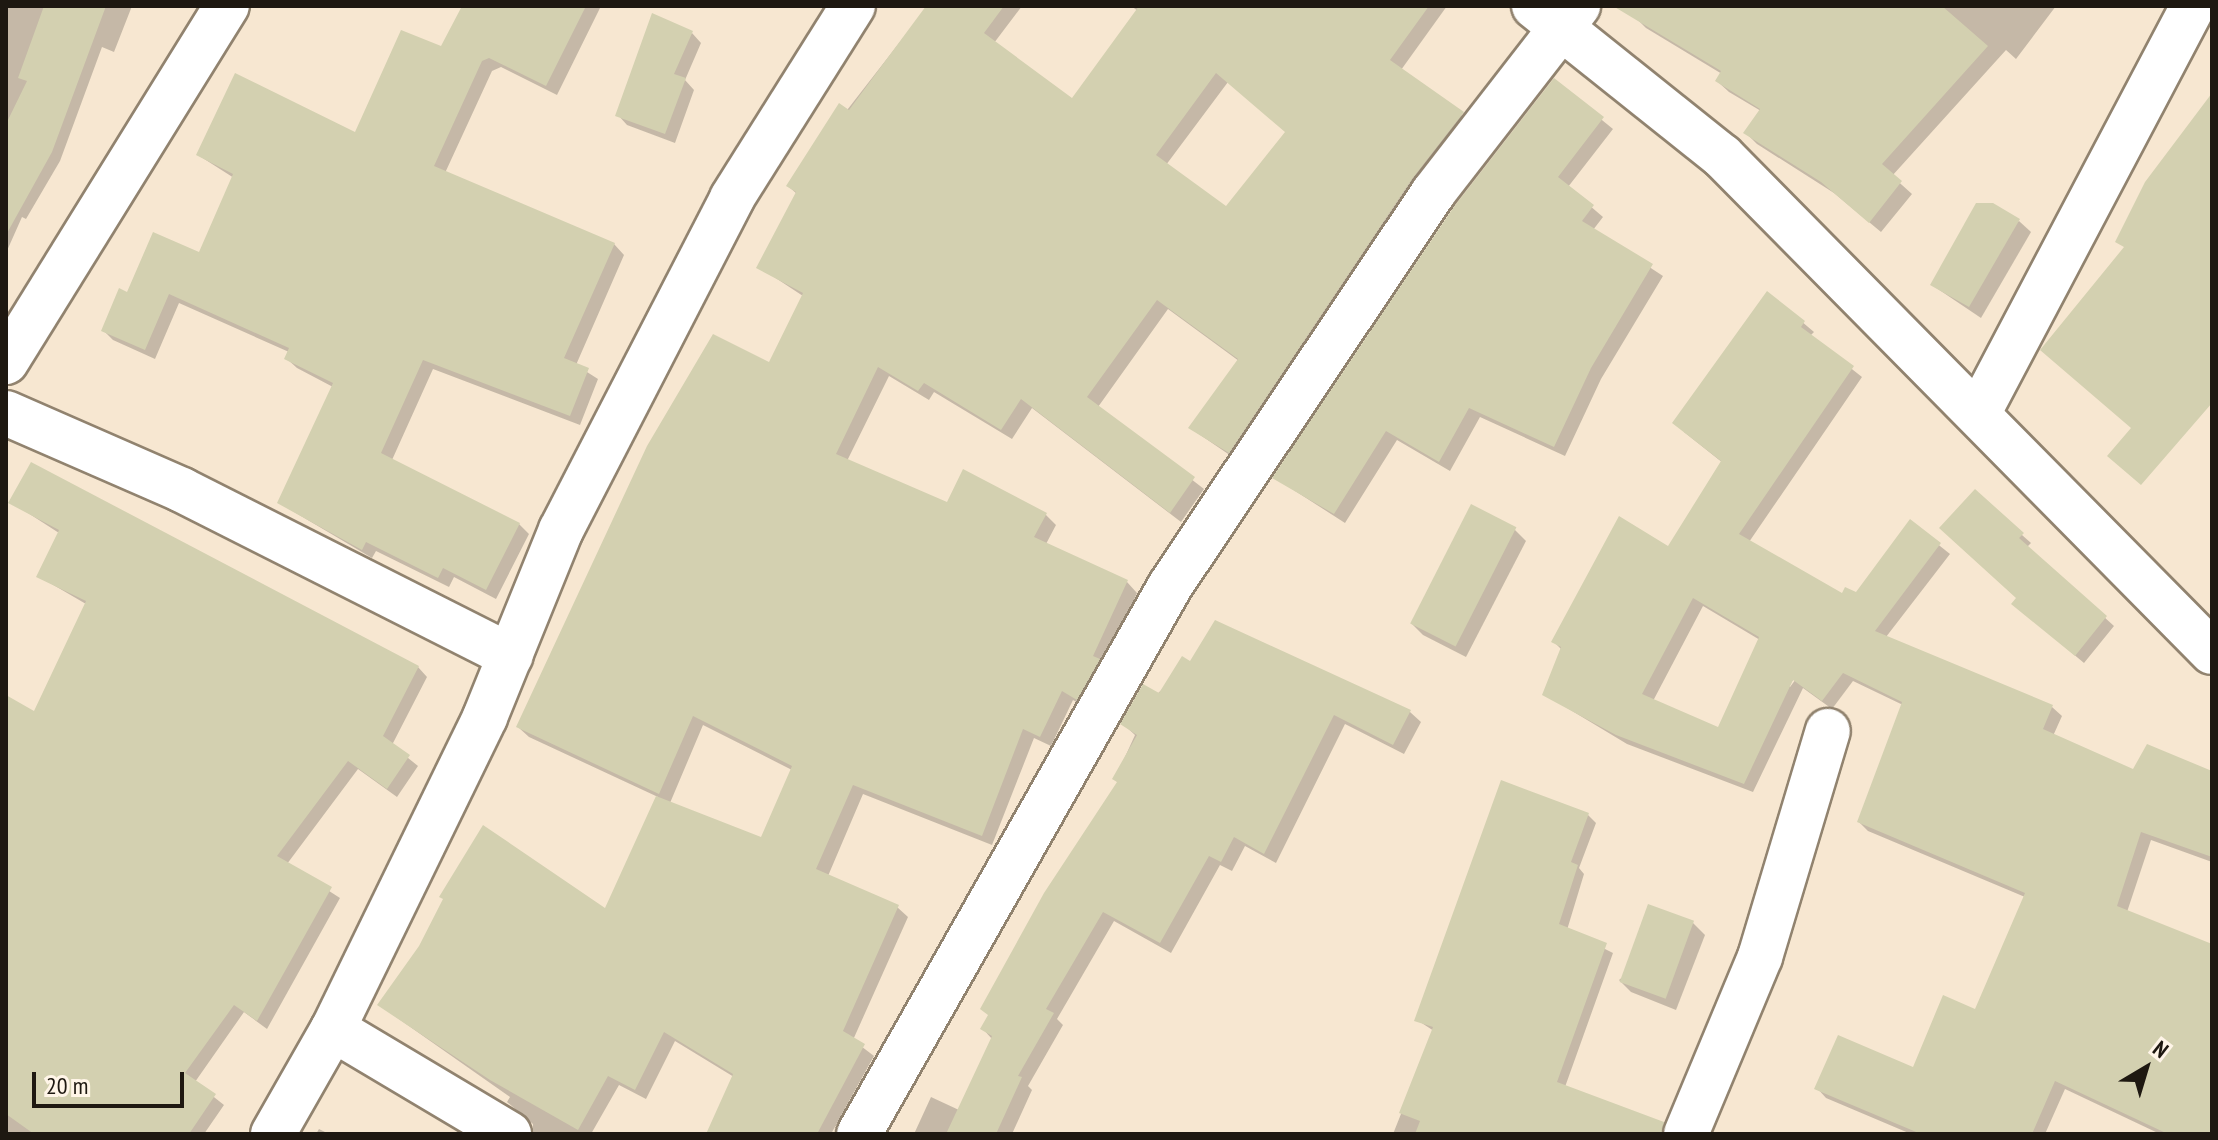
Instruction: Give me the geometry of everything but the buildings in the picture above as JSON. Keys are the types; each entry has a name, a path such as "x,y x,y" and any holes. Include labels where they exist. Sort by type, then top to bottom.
{"street":[{"path":"6,362 227,6"},
{"path":"273,1134 333,1029 510,656 561,530 732,198 853,6"},
{"path":"1979,412 2193,6"},
{"path":"859,1134 1170,586 1433,193 1559,14 1722,156 1979,412 2212,652"},
{"path":"6,413 182,490 510,656"},
{"path":"1686,1134 1760,957 1828,731"},
{"path":"333,1029 509,1134"}]}
